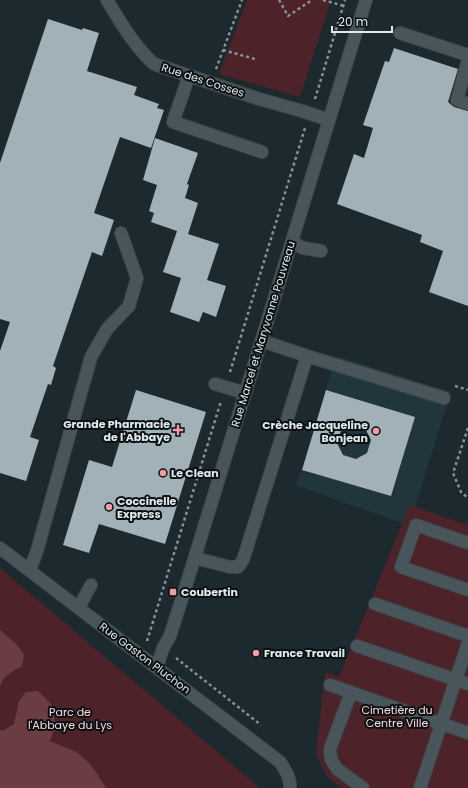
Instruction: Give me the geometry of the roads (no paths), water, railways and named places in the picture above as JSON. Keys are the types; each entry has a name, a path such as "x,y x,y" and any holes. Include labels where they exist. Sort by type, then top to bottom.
{"street":[{"name":"Rue des Cosses","path":"107,0 125,30 142,53 154,64 259,99 329,120"},
{"name":"Rue Marcel et Maryvonne Pouvreau","path":"157,667 163,648 170,636 195,558 364,6"},
{"path":"400,33 468,55"},
{"path":"468,60 457,100 468,104"},
{"path":"189,76 173,122 262,152"},
{"path":"30,570 37,551 91,357 107,329 129,306 137,278 121,234"},
{"path":"292,242 303,248 321,251"},
{"path":"262,340 307,356 444,398"},
{"path":"195,558 230,567 238,566 242,560 307,356"},
{"path":"220,385 245,393"},
{"path":"468,543 416,525 401,567 468,590"},
{"name":"Rue Gaston Pluchon","path":"0,548 141,654 280,762 287,771 290,788"},
{"path":"79,607 91,585"},
{"path":"375,604 468,636"},
{"path":"420,788 468,643"},
{"path":"357,646 468,684"},
{"path":"330,685 468,732"},
{"path":"350,692 330,749 331,759 337,769 363,788"}],"place":[{"name":"Grande Pharmacie de l'Abbaye","path":"178,430"},
{"name":"Crèche Jacqueline Bonjean","path":"376,431"},
{"name":"Le Clean","path":"163,473"},
{"name":"Coccinelle Express","path":"109,507"},
{"name":"Coubertin","path":"173,592"},
{"name":"France Travail","path":"256,653"}],"park label":[{"name":"Cimetière du Centre Ville","path":"397,716"},
{"name":"Parc de l'Abbaye du Lys","path":"70,718"}]}
